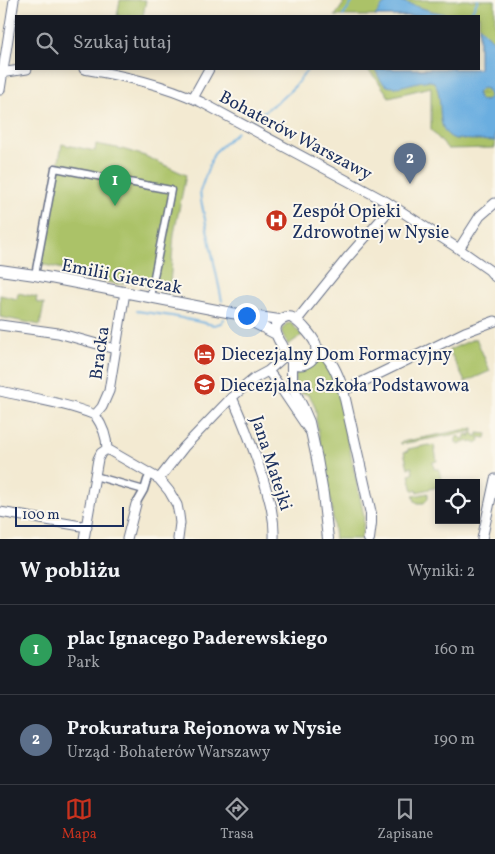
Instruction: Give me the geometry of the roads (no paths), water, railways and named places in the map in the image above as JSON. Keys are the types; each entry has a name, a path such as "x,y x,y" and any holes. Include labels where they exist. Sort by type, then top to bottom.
{"street":[{"path":"0,90 1,73 14,0"},
{"path":"1,73 20,70"},
{"name":"Bohaterów Warszawy","path":"89,70 138,79 175,90 193,98 393,206 459,249 495,276"},
{"name":"Bohaterów Warszawy","path":"193,98 208,70"},
{"path":"35,275 55,168 170,190 150,297"},
{"path":"459,249 480,216 495,203"},
{"path":"297,320 347,258 393,206"},
{"name":"Emilii Gierczak","path":"0,270 280,320"},
{"name":"Bracka","path":"94,415 102,407 110,391 125,292"},
{"name":"Emilii Gierczak","path":"238,314 276,334"},
{"path":"289,358 297,364 305,364 312,360 316,348 312,337 292,317 280,320 276,327 276,334 289,358 292,386 309,422 320,475 328,539"},
{"path":"343,390 465,332 495,321"},
{"path":"0,325 58,333 115,349"},
{"path":"316,348 323,352 332,365 343,390 371,514 369,539"},
{"path":"127,539 136,504 147,480 155,476 232,397 256,378 289,358"},
{"path":"268,371 312,434"},
{"path":"0,391 85,411 94,415 100,422 108,449 155,476 169,492 177,505 180,523 178,539"},
{"name":"Jana Matejki","path":"232,397 255,454 270,504 274,539"},
{"path":"84,539 98,459 101,453 108,449"},
{"path":"95,476 144,490"},
{"path":"482,539 495,479"},
{"path":"0,512 87,527"}],"water":[{"path":"391,0 397,0 450,15 376,15 383,5"},
{"path":"480,27 495,42 495,141 455,139 448,135 441,122 439,97 434,82 421,81 394,87 383,83 375,70 480,70","holes":["482,88 487,89 490,96 485,101 480,100 477,93"]}],"waterway":[{"path":"344,15 354,0"},
{"path":"470,15 478,0"},
{"path":"254,119 282,98 295,86 307,70"},
{"path":"222,301 200,191 215,152 237,132"},
{"path":"137,311 214,325 221,323 224,319"}],"place":[{"name":"Prokuratura Rejonowa w Nysie","path":"410,184"},
{"name":"plac Ignacego Paderewskiego","path":"115,206"},
{"name":"Zespół Opieki Zdrowotnej w Nysie","path":"276,221"},
{"name":"Diecezjalny Dom Formacyjny","path":"205,354"},
{"name":"Diecezjalna Szkoła Podstawowa","path":"204,385"}]}
